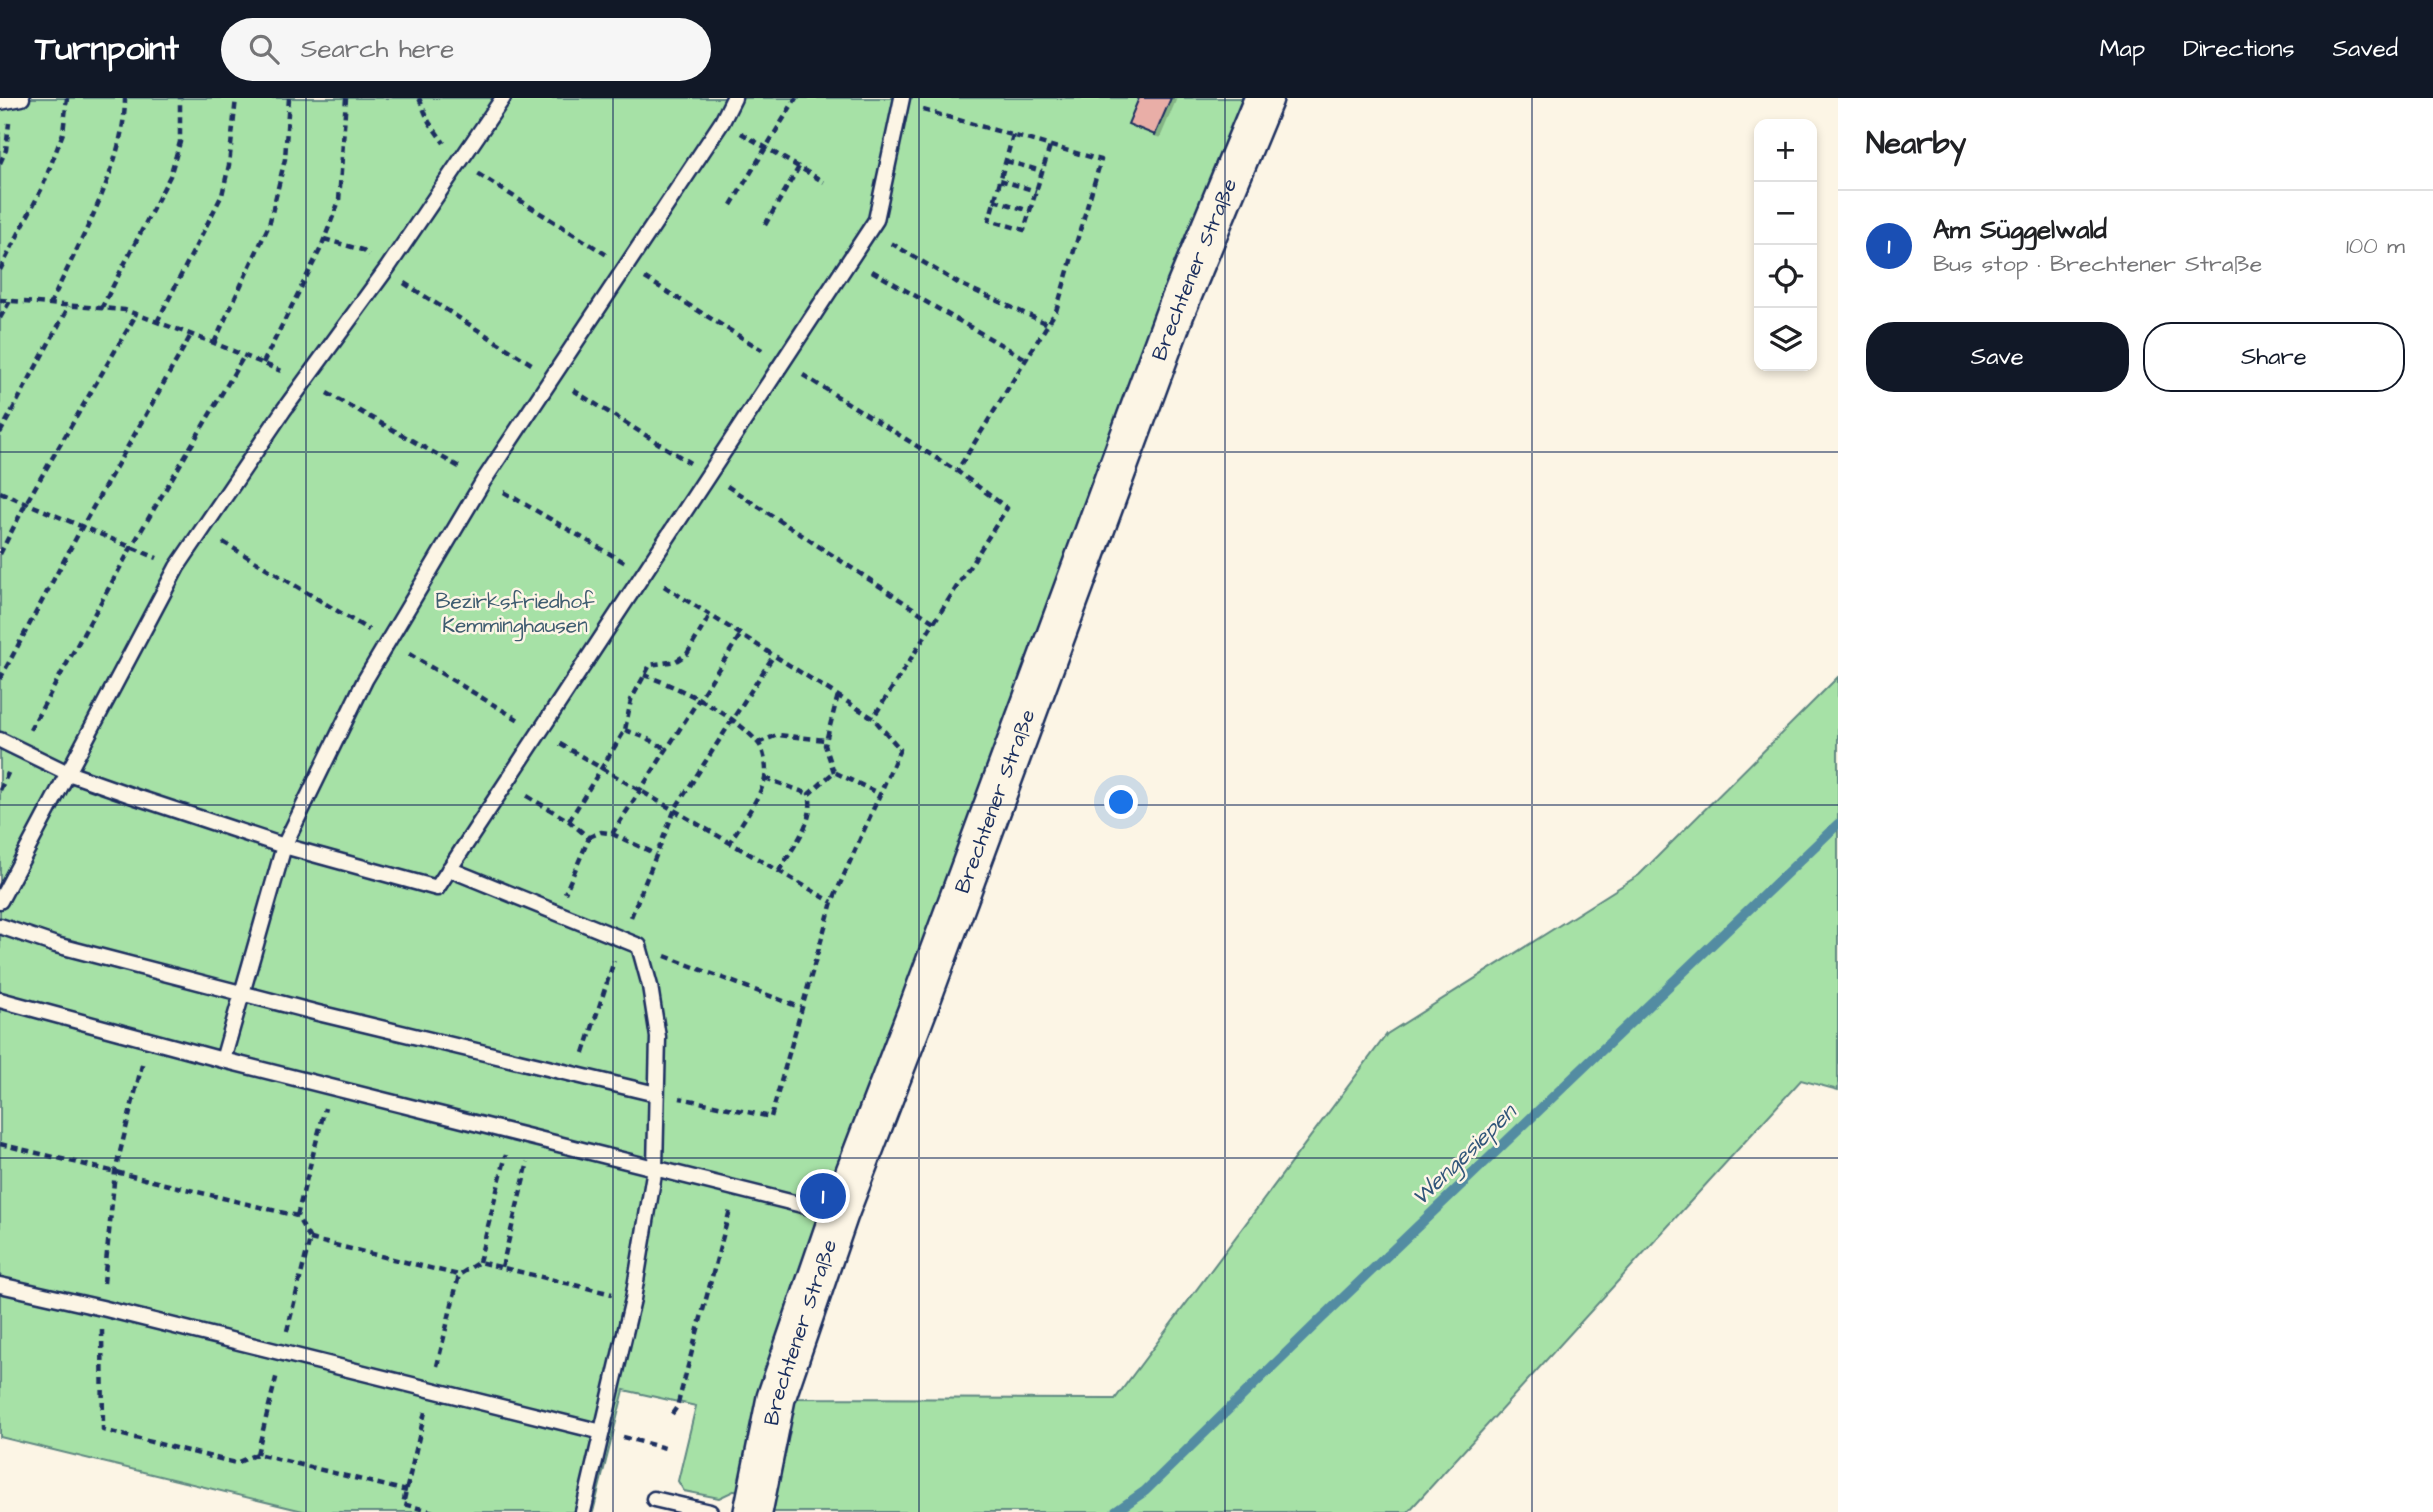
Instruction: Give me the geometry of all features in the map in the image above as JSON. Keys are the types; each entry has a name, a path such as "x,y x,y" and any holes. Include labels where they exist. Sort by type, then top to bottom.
{"street":[{"name":"Brechtener Straße","path":"753,1512 776,1398 839,1214 1175,313 1264,98"}],"lane":[{"path":"0,901 177,567 304,381 460,163 502,98"},
{"path":"223,1060 284,846 365,680 484,480 722,122 734,98"},
{"path":"0,740 68,773 284,846 437,888 870,230 880,208 902,101"},
{"path":"449,869 639,946 650,986 658,1037 654,1168 633,1299 583,1512"},
{"path":"0,926 56,945 242,993 656,1094"},
{"path":"0,1000 223,1060 839,1214"},
{"path":"0,1285 602,1432"},
{"path":"654,1499 710,1512"}],"path":[{"path":"0,270 41,188 63,133 67,98"},
{"path":"50,305 115,162 125,120 125,98"},
{"path":"101,309 170,176 180,142 180,98"},
{"path":"157,322 222,195 229,165 236,98"},
{"path":"214,343 269,225 285,159 289,98"},
{"path":"263,363 324,239 339,201 346,98"},
{"path":"419,98 429,122 460,163 957,471 1007,508 873,718"},
{"path":"731,205 796,98"},
{"path":"0,163 6,150 10,100"},
{"path":"902,101 1101,160 1056,311 957,471"},
{"path":"722,122 824,182"},
{"path":"1013,135 989,220 1024,230 1050,146"},
{"path":"1006,161 1042,171"},
{"path":"765,225 799,167"},
{"path":"1000,180 1036,191"},
{"path":"995,200 1030,211"},
{"path":"870,230 958,283 1048,324"},
{"path":"324,239 362,250"},
{"path":"851,258 1026,359"},
{"path":"385,271 709,474 934,622"},
{"path":"0,300 124,310 214,343 304,381 484,480 643,573 873,718 900,748 832,902 771,1116 656,1094"},
{"path":"0,318 10,301"},
{"path":"0,433 69,306"},
{"path":"0,554 26,503 136,315"},
{"path":"0,679 191,335"},
{"path":"19,750 131,548 244,356"},
{"path":"0,492 177,567"},
{"path":"569,821 625,730 631,700 650,666 676,661 687,654 710,615"},
{"path":"612,834 741,634"},
{"path":"622,939 675,809 775,655"},
{"path":"644,675 686,691 732,721 761,746 766,769 763,786 730,842"},
{"path":"838,695 825,740 834,772 880,794"},
{"path":"625,730 667,749"},
{"path":"539,732 832,902"},
{"path":"758,743 777,735 825,740"},
{"path":"810,794 834,772"},
{"path":"765,778 810,794"},
{"path":"505,783 569,821 589,838"},
{"path":"779,871 810,818 810,794"},
{"path":"557,912 589,838 601,832 612,834 656,854"},
{"path":"639,946 802,1008"},
{"path":"578,1075 610,972"},
{"path":"148,1040 115,1172 102,1308 103,1430 236,1463 257,1454 407,1490"},
{"path":"330,1087 298,1216 310,1239 459,1275 480,1262 511,1132"},
{"path":"502,1268 534,1137"},
{"path":"0,1143 298,1216"},
{"path":"672,1414 677,1406 735,1188"},
{"path":"480,1262 633,1299"},
{"path":"602,1432 665,1448"},
{"path":"403,1504 433,1512"}],"green space":[{"name":"Bezirksfriedhof Kemminghausen","path":"0,98 1264,98 776,1398 1115,1399 1387,1034 1639,875 1838,677 1838,1090 1801,1080 1408,1512 753,1512 740,1488 719,1498 684,1491 678,1481 696,1406 624,1390 593,1512 307,1512 0,1437"}],"building":[{"path":"1139,98 1171,98 1155,135 1128,124"}],"waterway":[{"name":"Wengesiepen","path":"1115,1512 1145,1491 1838,824"}],"place":[{"name":"Am Süggelwald","path":"823,1196"}]}
